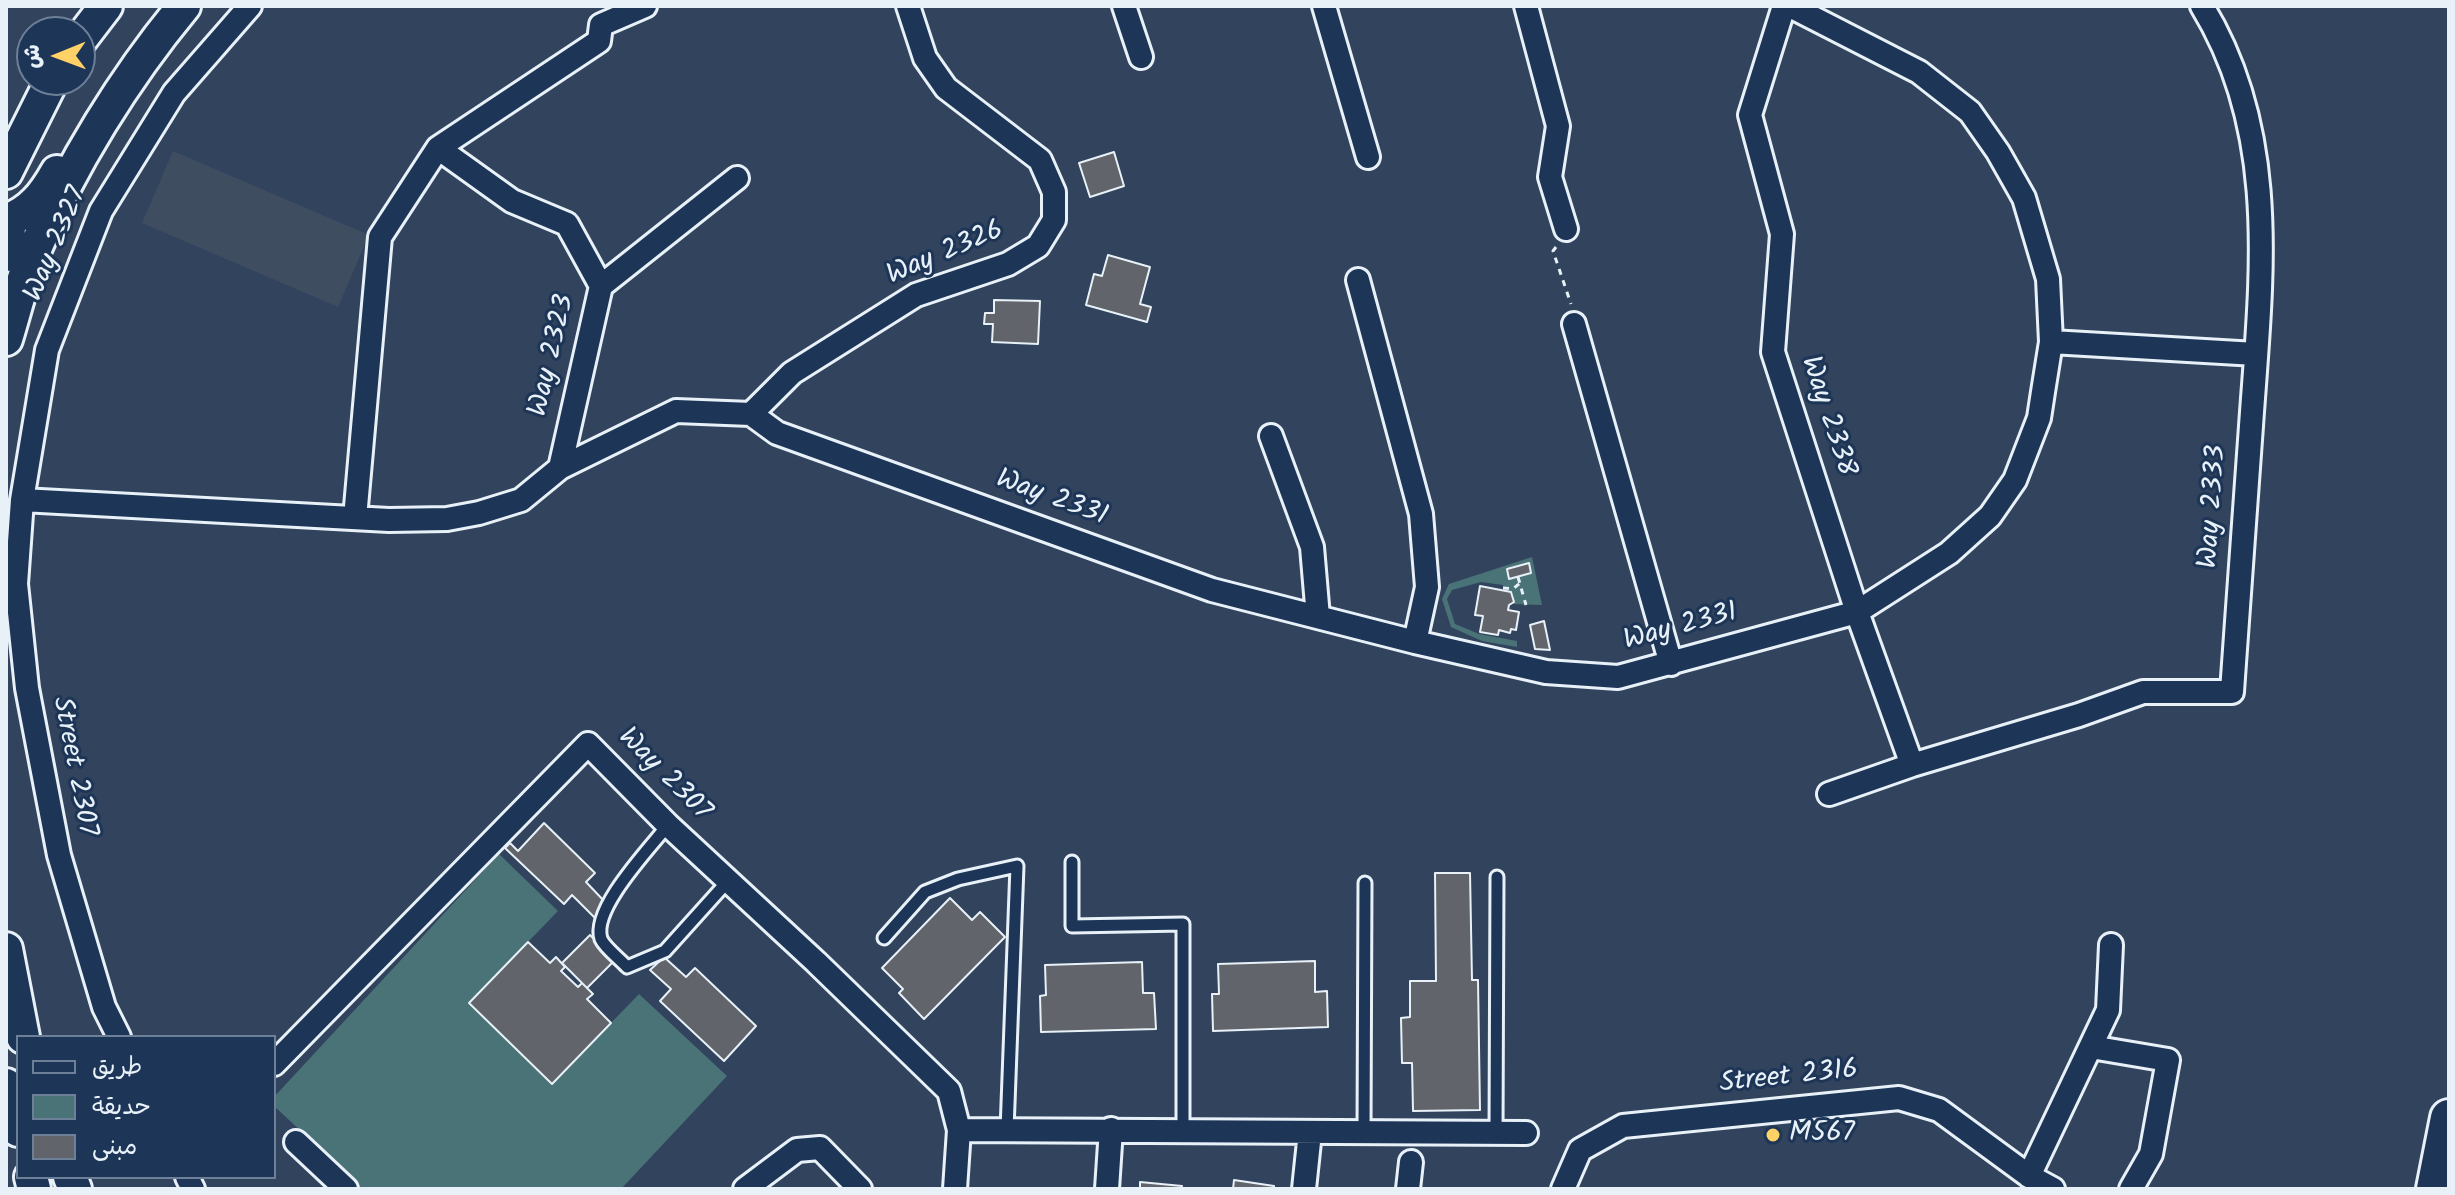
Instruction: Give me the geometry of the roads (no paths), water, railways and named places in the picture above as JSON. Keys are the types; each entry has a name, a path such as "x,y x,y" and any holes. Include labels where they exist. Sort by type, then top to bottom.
{"main road":[{"path":"6,255 9,237 6,220 29,210 44,195 93,109 162,6"},
{"path":"6,339 34,253 74,172 141,62 184,6"},
{"path":"6,139 41,96"},
{"path":"6,172 44,96"},
{"path":"6,949 23,1035"},
{"path":"6,1085 16,1122"},
{"path":"2435,1189 2449,1118"}],"street":[{"name":"Way 2327","path":"22,500 47,350 101,211 174,93 250,6"},
{"path":"355,518 380,237 438,148 599,41 601,25 645,6"},
{"name":"Way 2326","path":"751,414 792,373 916,295 1008,264 1038,246 1054,220 1054,192 1040,160 946,88 925,58 908,6"},
{"path":"1124,6 1141,57"},
{"path":"1324,6 1368,157"},
{"path":"1526,6 1558,126 1550,177 1566,229"},
{"name":"Way 2331","path":"751,414 777,433 1212,590 1546,672 1618,677 1857,612 1949,553 1990,516 2015,480 2039,418 2051,342 2048,279 2024,198 1998,152 1970,112 1919,72 1787,6"},
{"name":"Way 2338","path":"1787,6 1750,115 1782,234 1773,352 1857,612"},
{"name":"Way 2333","path":"1829,794 2143,692 2232,692 2256,354 2261,233 2252,129 2237,76 2216,28 2202,6"},
{"name":"Way 2323","path":"438,148 512,201 567,224 601,286 560,468"},
{"path":"601,286 737,178"},
{"path":"1358,280 1421,514 1427,587 1415,642"},
{"path":"1574,324 1671,664"},
{"path":"2051,342 2256,354"},
{"path":"22,500 355,518 447,519 521,500 560,468 676,411 751,414"},
{"path":"1271,436 1312,547 1318,617"},
{"name":"Street 2307","path":"22,500 16,584 27,688 59,855 104,1007 118,1035"},
{"path":"1857,612 1912,765"},
{"name":"Way 2307","path":"276,1062 588,744 668,825 949,1091 959,1130 955,1189"},
{"path":"2029,1176 2108,1010 2111,945"},
{"path":"2091,1047 2168,1060 2151,1154 2131,1189"},
{"name":"Street 2316","path":"1563,1189 1580,1150 1623,1126 1899,1098 1939,1110 2029,1176 2053,1189"},
{"path":"1107,1189 1111,1129"},
{"path":"959,1130 1526,1133"},
{"path":"1304,1189 1310,1132"},
{"path":"296,1142 346,1189"},
{"path":"749,1188 797,1150 820,1148 860,1189"},
{"path":"1408,1189 1411,1162"}],"lane":[{"path":"668,825 612,896 600,926 601,940 627,967 665,951 728,881"},
{"path":"1072,862 1072,926 1183,924 1183,1130"},
{"path":"884,938 925,892 958,879 1017,866 1007,1130"},
{"path":"1496,1133 1497,877"},
{"path":"1364,1131 1365,883"}],"place":[{"name":"M567","path":"1773,1135"}]}
